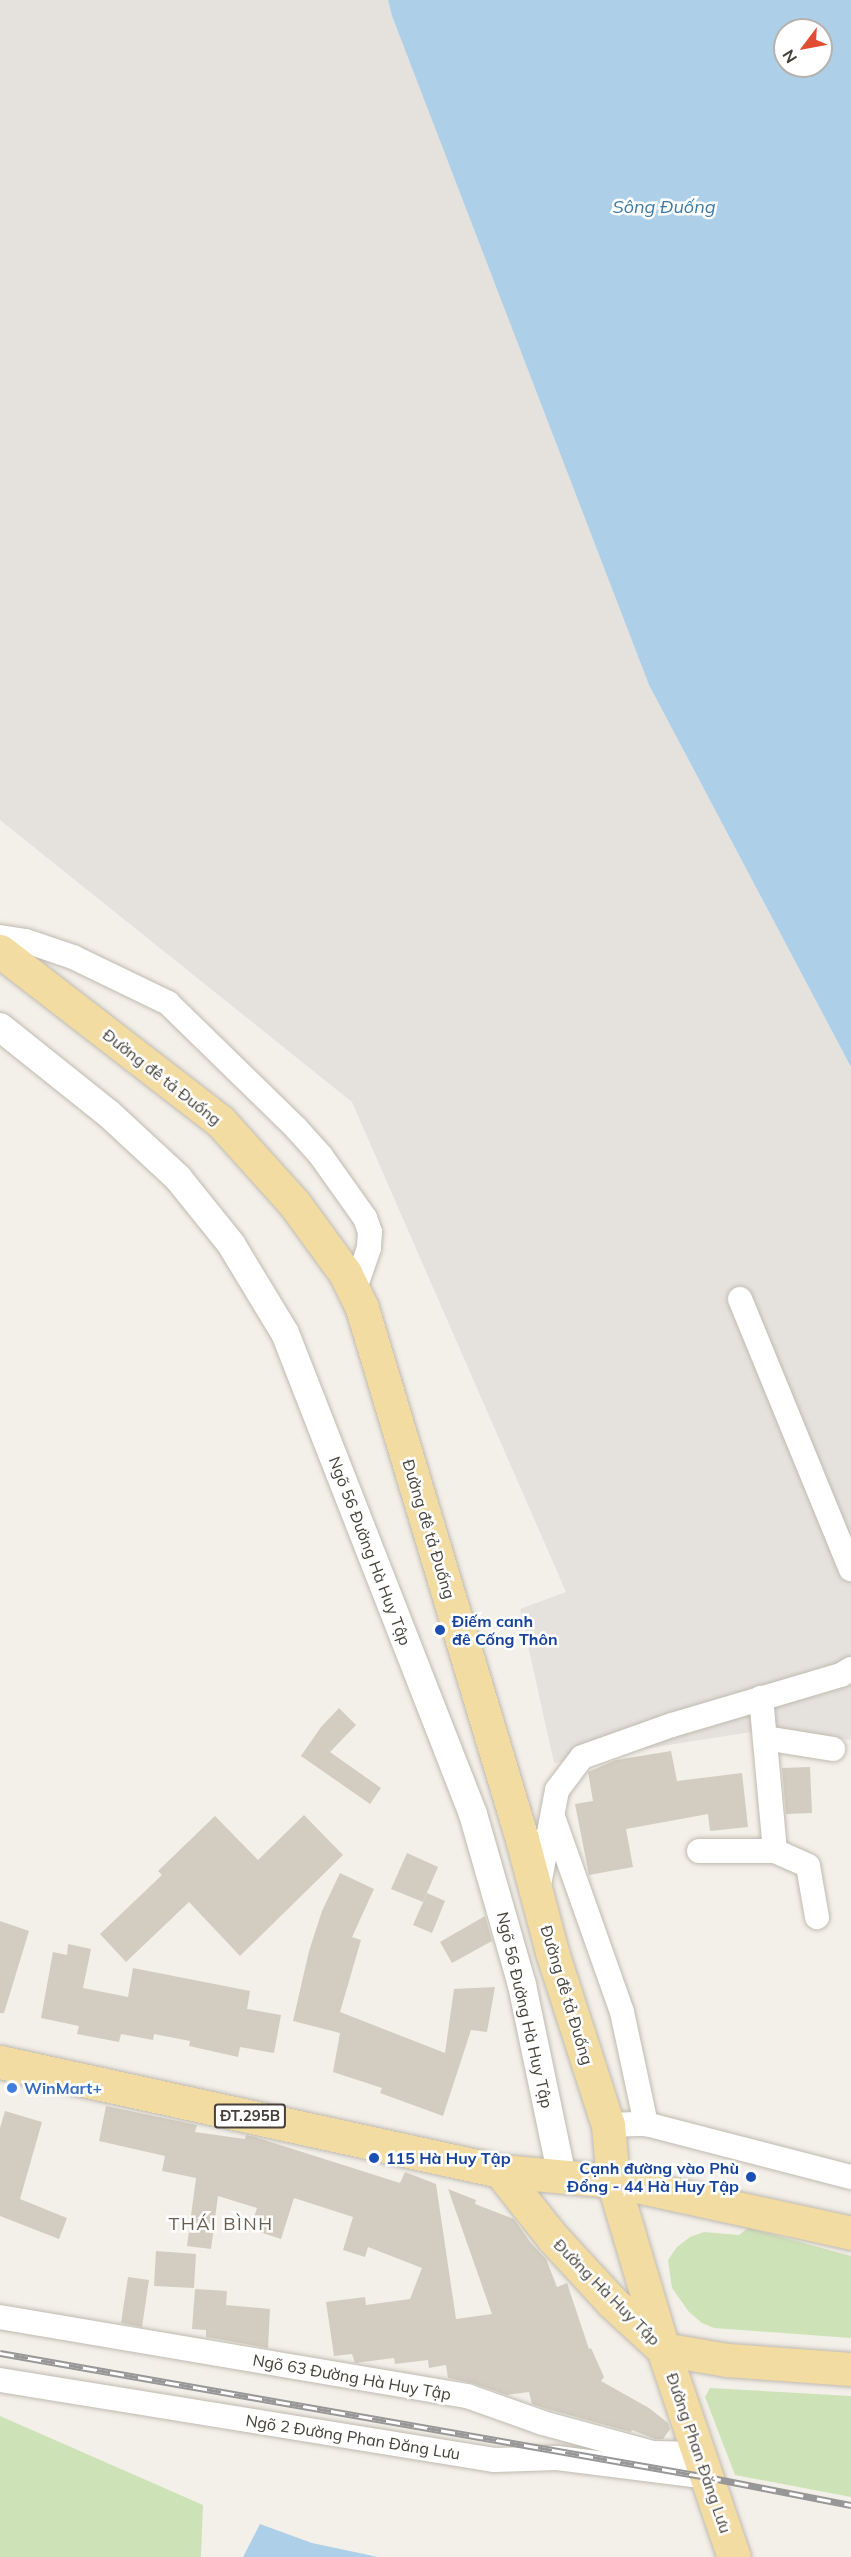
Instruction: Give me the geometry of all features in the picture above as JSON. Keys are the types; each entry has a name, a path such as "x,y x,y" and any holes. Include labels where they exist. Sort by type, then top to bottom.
{"main road":[{"name":"Đường đê tả Đuống","path":"0,951 221,1122 294,1203 345,1273 354,1291 375,1344 552,1952 608,2125 613,2181 663,2349"},
{"name":"ĐT.295B","path":"0,2062 500,2171"},
{"path":"500,2171 613,2181 851,2233"},
{"name":"Đường Hà Huy Tập","path":"500,2171 561,2246 612,2302 663,2349 727,2360 851,2369"},
{"name":"Đường Phan Đăng Lưu","path":"663,2349 734,2557"}],"street":[{"path":"0,937 26,941 73,957 168,1003 296,1128 328,1164 365,1218 370,1232 369,1248 354,1291"},
{"name":"Ngõ 56 Đường Hà Huy Tập","path":"0,1028 109,1114 178,1178 231,1244 260,1287 285,1333 472,1814 522,1985 562,2176"},
{"path":"740,1299 851,1569"},
{"path":"537,1896 557,1790 582,1757 672,1725 761,1698 848,1679"},
{"path":"761,1698 775,1851"},
{"path":"765,1738 833,1749"},
{"path":"553,1815 622,2012 646,2124"},
{"path":"699,1851 775,1851 808,1866 817,1917"},
{"path":"608,2125 646,2124 851,2177"},
{"name":"Ngõ 63 Đường Hà Huy Tập","path":"0,2317 466,2396 543,2423 703,2465"},
{"name":"Ngõ 2 Đường Phan Đăng Lưu","path":"0,2380 494,2460 557,2458 703,2465"}],"shaded area":[{"path":"0,0 388,0 392,16 649,685 851,1067 851,1740 777,1728 554,1763 520,1609 566,1592 352,1102 0,820"}],"green space":[{"path":"748,2228 851,2256 851,2338 714,2328 702,2323 689,2312 672,2288 668,2260 677,2247 690,2237 704,2232 739,2235"},
{"path":"710,2388 851,2396 851,2497 735,2475 705,2397"},
{"path":"0,2416 203,2505 201,2557 0,2557"}],"water":[{"name":"Sông Đuống","path":"388,0 851,0 851,1067 649,685 392,16"},
{"path":"260,2524 312,2543 378,2557 243,2557"}],"building":[{"path":"339,1708 356,1725 330,1752 381,1788 370,1804 301,1756 321,1727"},
{"path":"671,1751 677,1781 742,1773 748,1827 710,1831 708,1814 626,1829 633,1867 589,1875 575,1804 593,1801 588,1772 616,1760"},
{"path":"810,1767 812,1813 786,1814 782,1768"},
{"path":"304,1815 343,1855 240,1956 189,1902 126,1962 100,1934 162,1875 158,1871 215,1816 258,1860"},
{"path":"407,1853 438,1867 423,1902 391,1889"},
{"path":"340,1873 374,1889 352,1937 361,1940 340,2012 445,2053 454,1989 495,1987 487,2032 471,2030 443,2116 380,2093 382,2088 333,2072 340,2033 293,2021 309,1951 322,1911"},
{"path":"427,1893 445,1901 432,1933 413,1925"},
{"path":"485,1916 492,1941 452,1963 440,1942"},
{"path":"0,1921 29,1931 4,2013 0,2013"},
{"path":"68,1944 91,1949 83,1988 128,1997 133,1968 250,1991 247,2009 281,2015 274,2053 240,2047 238,2057 189,2046 190,2041 154,2034 153,2040 121,2034 119,2042 77,2034 79,2026 41,2018 53,1952 67,1955"},
{"path":"106,2106 197,2125 195,2132 245,2139 246,2135 255,2137 400,2183 405,2172 436,2184 456,2319 492,2314 448,2189 476,2200 475,2204 514,2219 530,2242 546,2259 557,2287 567,2283 589,2349 591,2348 604,2377 601,2381 649,2408 668,2423 670,2429 663,2439 655,2439 632,2430 631,2432 547,2409 532,2404 529,2392 507,2395 472,2383 448,2378 446,2365 429,2368 428,2360 395,2364 394,2358 355,2363 352,2354 334,2356 326,2302 365,2297 366,2305 410,2299 422,2268 368,2247 365,2257 343,2250 353,2217 294,2198 281,2239 250,2229 257,2208 218,2196 211,2249 187,2246 196,2178 162,2171 165,2156 99,2141"},
{"path":"5,2111 42,2122 20,2199 67,2218 59,2239 0,2216 0,2128"},
{"path":"156,2251 196,2254 194,2288 154,2286"},
{"path":"128,2277 149,2280 142,2327 121,2323"},
{"path":"195,2289 227,2291 226,2305 270,2309 268,2348 206,2337 206,2330 192,2329"}],"railway":[{"path":"0,2353 707,2477 851,2505"}],"place":[{"name":"Điếm canh đê Cống Thôn","path":"440,1630"},
{"name":"WinMart+","path":"12,2088"},
{"name":"115 Hà Huy Tập","path":"374,2158"},
{"name":"Cạnh đường vào Phù Đổng - 44 Hà Huy Tập","path":"751,2177"}],"district":[{"name":"THÁI BÌNH","path":"221,2224"}]}
